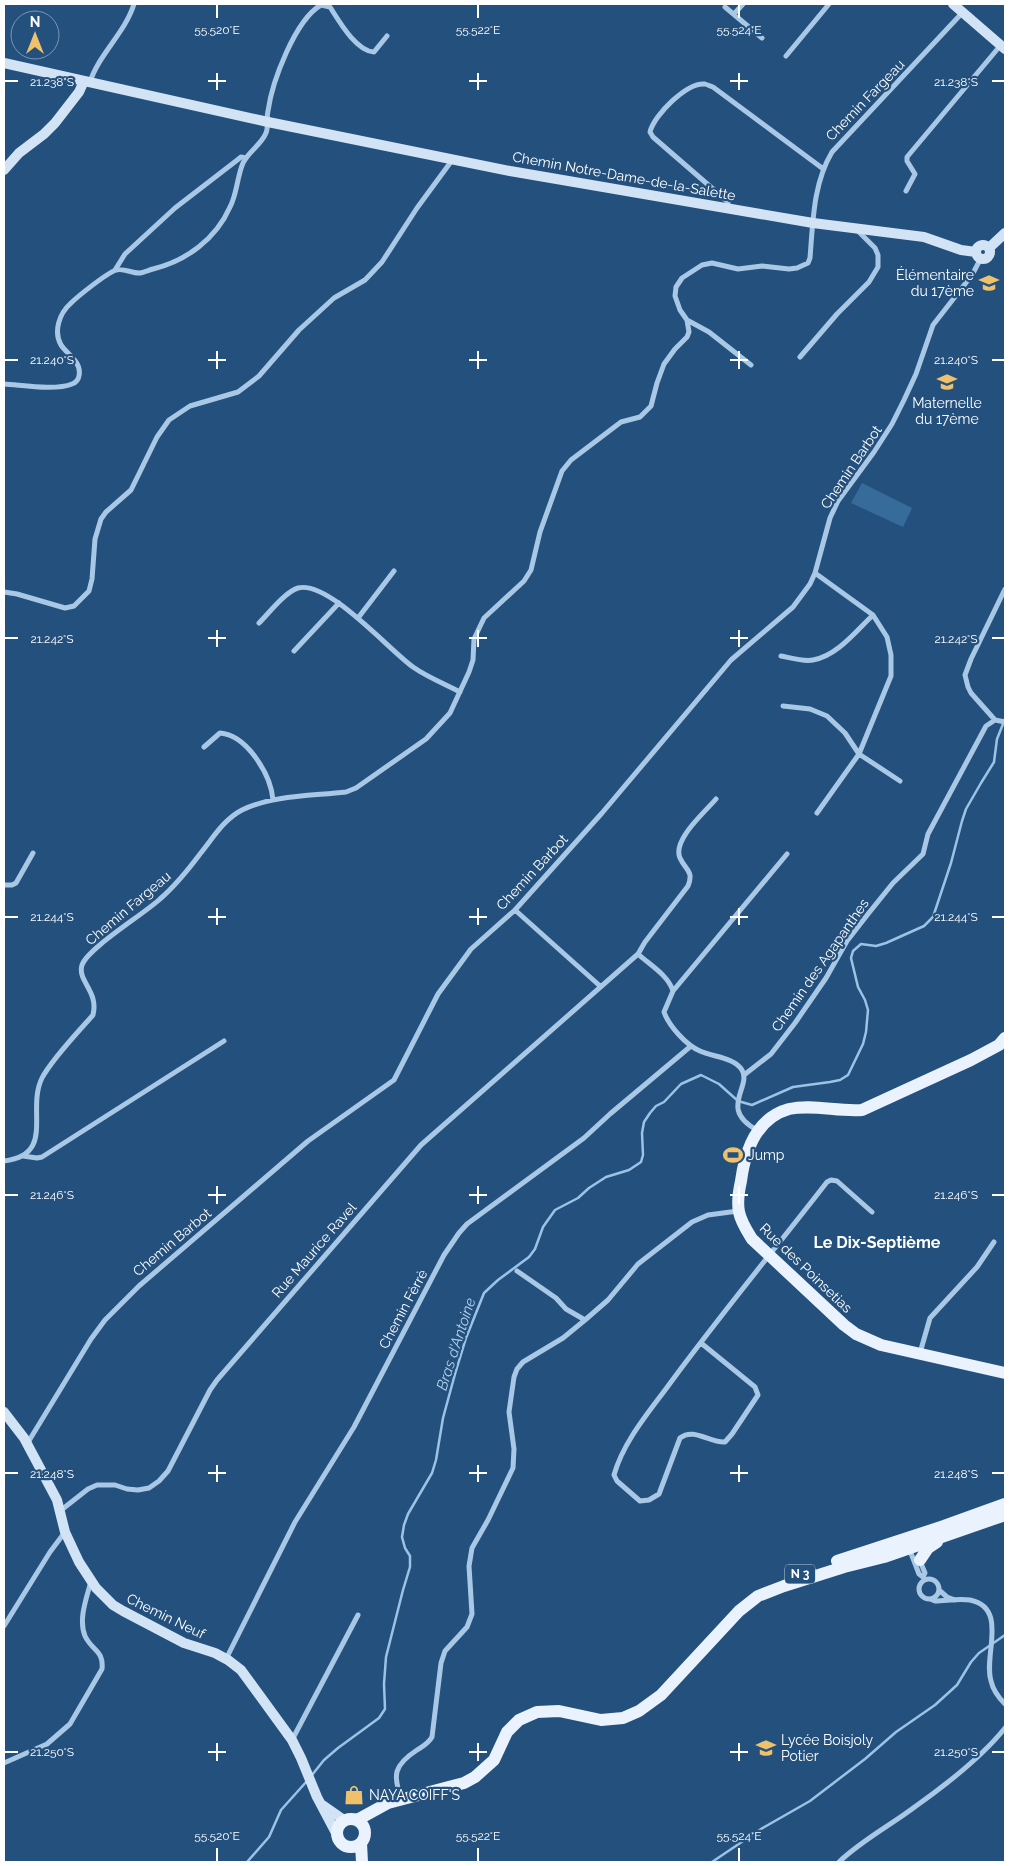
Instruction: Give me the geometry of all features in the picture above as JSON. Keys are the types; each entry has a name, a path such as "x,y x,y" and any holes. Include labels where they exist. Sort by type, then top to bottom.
{"main road":[{"name":"Rue des Poinsetias","path":"1004,1370 881,1345 856,1334 752,1240 743,1224 739,1210 739,1192 748,1147 757,1131 772,1117 788,1110 802,1107 851,1111 870,1107 971,1060 999,1045 1005,1038"},
{"name":"N 3","path":"949,1530 1005,1504"},
{"name":"N 3","path":"639,1711 732,1607 761,1587 1005,1515"},
{"path":"884,1557 917,1561 928,1548 949,1530"},
{"name":"N 3","path":"344,1820 353,1818 357,1820 388,1803 464,1783 475,1778 494,1760 507,1732 519,1720 537,1712 559,1710 601,1720 623,1718 639,1711 661,1694 739,1611 758,1596 844,1567 884,1557 909,1544"},
{"name":"N 3","path":"358,1841 374,1819 400,1801"},
{"path":"344,1820 338,1825 336,1833 341,1844 358,1841"},
{"path":"354,1862 363,1825 357,1820"},
{"path":"358,1841 362,1862"}],"street":[{"path":"4,170 20,153 55,123 96,70 120,34 134,4"},
{"path":"116,270 123,269 139,273 164,266 196,250 219,225 231,207 242,164 266,134 267,112 276,76 299,28 316,8 322,4 330,7 350,36 369,52 374,52 387,36"},
{"path":"734,14 743,4"},
{"path":"786,56 829,4"},
{"path":"906,191 915,174 907,158 1003,47 953,4"},
{"path":"725,7 762,38"},
{"name":"Chemin Fargeau","path":"23,1155 31,1150 35,1141 36,1094 42,1076 93,1014 95,1006 93,996 83,978 81,966 85,959 116,932 146,911 184,876 221,826 230,817 252,806 273,800 346,792 356,788 426,740 450,713 460,692 473,660 473,649 477,631 484,618 524,581 531,570 543,522 562,471 571,460 620,422 640,417 648,410 653,401 664,364 687,337 689,326 675,296 678,283 687,274 702,265 712,263 738,269 762,266 789,268 804,266 808,263 816,194 822,168 844,137 897,84 963,12"},
{"name":"Chemin Notre-Dame-de-la-Salette","path":"4,64 268,122 522,173 813,223 924,237 979,255"},
{"path":"728,208 728,202 653,137 650,132 652,124 668,103 698,86 705,84 713,87 822,168"},
{"path":"4,384 59,387 76,382 79,375 78,365 60,344 58,337 61,316 71,303 116,270 125,254 175,208 236,161 246,158"},
{"path":"4,592 65,608 74,606 89,591 92,579 95,540 101,519 106,512 131,490 157,437 169,420 190,406 238,392 259,376 299,330 334,298 365,280 382,262 417,208 453,159"},
{"path":"800,357 837,314 869,282 878,267 878,256 875,248 857,230"},
{"path":"979,255 977,248 985,245 988,248 1005,233"},
{"name":"Chemin Barbot","path":"27,1444 91,1339 105,1320 139,1286 308,1141 394,1080 438,994 471,949 515,910 602,813 730,660 793,607 804,594 815,573 830,518 838,501 892,424 916,374 932,325 972,275 979,255"},
{"path":"687,320 709,332 750,365"},
{"path":"358,618 394,571"},
{"path":"815,573 873,615 887,637 891,655 891,676 859,754 817,812"},
{"path":"259,623 291,591 298,588 313,589 338,603 358,618 413,667 460,692"},
{"path":"1005,589 965,675 971,693 995,720 1005,722"},
{"path":"294,651 338,603"},
{"path":"781,656 812,661 827,655 873,615"},
{"path":"783,706 810,709 827,716 845,733 859,754 900,780"},
{"name":"Chemin des Agapanthes","path":"744,1075 771,1054 795,1023 826,978 847,942 868,914 893,883 923,854 928,834 953,785 986,726 995,720"},
{"path":"204,747 220,733 234,736 252,754 265,771 272,787 273,800"},
{"name":"Rue Maurice Ravel","path":"60,1512 88,1489 97,1486 115,1485 127,1490 138,1490 149,1488 164,1477 217,1380 421,1144 638,954 688,886 691,878 680,857 679,849 683,836 716,799"},
{"path":"4,885 12,886 16,883 33,853"},
{"path":"757,1131 742,1120 738,1111 738,1096 744,1075 742,1070 734,1063 699,1051 691,1046 667,1020 664,1012 673,991 787,854"},
{"path":"515,910 600,986"},
{"path":"638,954 667,979 673,991"},
{"path":"4,1161 13,1160 23,1155 37,1158 42,1157 224,1040"},
{"name":"Chemin Fèrrè","path":"226,1659 295,1522 354,1427 444,1254 459,1233 476,1217 584,1138 691,1046"},
{"path":"701,1343 755,1387 758,1395 725,1442 718,1442 691,1433 685,1434 680,1438 659,1494 649,1500 640,1501 617,1481 614,1475 618,1460 630,1438 701,1343 827,1182 831,1180 837,1181 872,1212"},
{"path":"400,1801 395,1778 396,1770 402,1762 425,1745 432,1737 441,1664 445,1651 467,1627 472,1614 469,1566 472,1548 513,1468 514,1449 508,1412 514,1377 523,1362 563,1338 585,1320 608,1300 638,1264 692,1222 708,1215 739,1210"},
{"path":"920,1354 930,1318 977,1267 994,1242"},
{"path":"517,1271 556,1298 566,1309 585,1320"},
{"name":"Chemin Neuf","path":"4,1412 27,1444 57,1500 65,1532 91,1580 113,1605 184,1643 226,1659 241,1670 292,1740 320,1804 336,1833"},
{"path":"4,1626 50,1552 65,1532"},
{"path":"909,1544 917,1561 920,1574 924,1579 934,1581 938,1585 937,1595 930,1599"},
{"path":"924,1579 919,1587 920,1594 925,1598 935,1601 963,1599 980,1603 991,1616 995,1629 990,1680 997,1695 1005,1704"},
{"path":"4,1764 47,1744 70,1724 102,1669 103,1659 90,1645 84,1635 82,1624 91,1580"},
{"path":"938,1590 947,1597 956,1600"},
{"path":"292,1740 358,1615"},
{"path":"839,1862 851,1851 917,1806 957,1774 1005,1728"},
{"path":"320,1804 344,1820"}],"shaded area":[{"path":"862,483 912,508 903,527 851,503"}],"waterway":[{"name":"Bras d'Antoine","path":"312,1775 324,1760 379,1718 385,1709 386,1657 410,1567 410,1556 405,1548 402,1537 404,1525 408,1514 432,1473 443,1418 455,1374 466,1338 484,1293 529,1257 535,1249 543,1227 555,1210 578,1198 606,1177 629,1170 641,1162 644,1122 656,1106 664,1102 681,1084 701,1075 719,1084 738,1101 752,1105 793,1087 840,1080 848,1075 863,1044 868,1010 858,987 851,958 853,951 861,944 876,946 886,943 924,926 933,917 966,809 994,762 997,739 1005,719"},
{"path":"712,1862 761,1829 810,1801 865,1759 896,1732 935,1705 957,1685 979,1653 1005,1635"},
{"name":"Bras d'Antoine","path":"247,1862 269,1837 281,1810 307,1781"}],"place":[{"name":"Élémentaire du 17ème","path":"989,283"},
{"name":"Maternelle du 17ème","path":"947,382"},
{"name":"Jump","path":"733,1155"},
{"name":"Lycée Boisjoly Potier","path":"766,1748"},
{"name":"NAYA COIFF'S","path":"354,1795"}],"district":[{"name":"Le Dix-Septième","path":"877,1242"}]}
